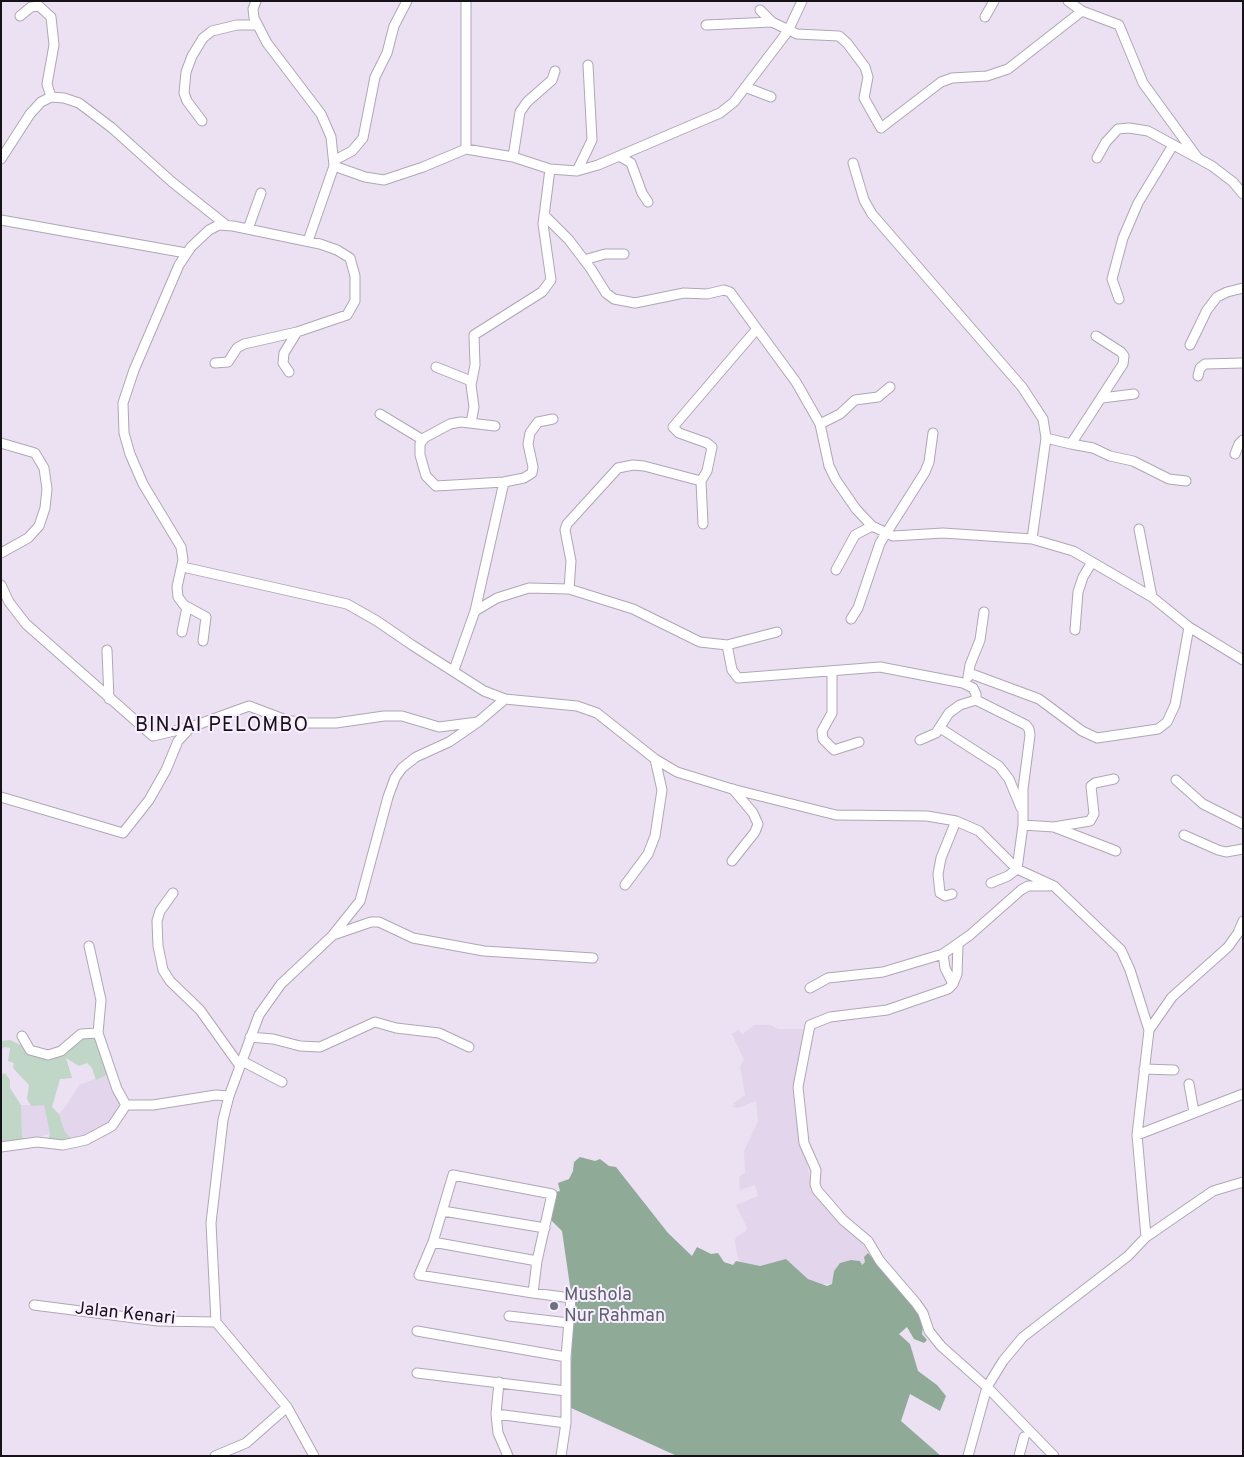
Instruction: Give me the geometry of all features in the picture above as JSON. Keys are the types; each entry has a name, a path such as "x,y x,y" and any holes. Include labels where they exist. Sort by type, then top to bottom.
{"street":[{"path":"256,1 253,9 258,25 279,61 321,114 332,138 335,163 308,241"},
{"path":"335,163 352,151 363,138 375,77 388,53 394,26 407,1"},
{"path":"466,1 466,149"},
{"path":"986,17 994,1"},
{"path":"1068,1 1082,11 1119,25 1143,83 1197,157"},
{"path":"335,163 365,178 384,180 423,167 466,149 513,157 550,169 577,171 621,156 674,131 720,113 734,102 788,31 803,3"},
{"path":"20,16 32,7 39,6 51,17 54,45 48,80 50,97"},
{"path":"760,10 772,22 788,31 798,34 839,36 847,43 862,61 868,72 864,98 881,128 941,82 952,78 987,76 1008,70 1082,11"},
{"path":"706,25 772,22"},
{"path":"202,121 186,101 184,93 186,72 192,56 203,38 212,31 237,25 258,25"},
{"path":"577,171 592,140 588,65"},
{"path":"513,157 520,112 527,102 552,80 555,71"},
{"path":"745,87 771,97"},
{"path":"1,159 30,114 41,102 50,97 64,98 78,103 94,114 172,182 226,224"},
{"path":"1097,158 1106,142 1118,129 1129,128 1148,132 1197,157 1233,182 1243,194"},
{"path":"1119,298 1112,279 1122,238 1138,203 1173,145"},
{"path":"621,156 630,163 644,198 648,202"},
{"path":"853,163 864,200 872,214 1022,387 1043,419 1046,438 1032,539"},
{"path":"471,423 474,407 471,381 475,365 474,339 476,333 542,292 549,284 551,274 544,246 544,215 550,169"},
{"path":"248,229 261,193"},
{"path":"544,215 569,240 606,293 625,302 635,303 684,293 707,294 728,291 733,295 756,330 784,362 820,424 829,466 836,480 856,509 872,526 893,536 906,537 958,533 1032,539 1073,551 1152,597 1189,627 1243,660"},
{"path":"1,220 186,253"},
{"path":"203,641 206,617 187,606 179,599 177,594 183,567 181,547 143,484 130,454 122,421 123,403 134,370 186,253 203,234 219,225 226,224 308,241 337,250 350,258 354,270 355,300 351,310 344,317 320,323 297,332 244,344 237,348 228,362 215,363"},
{"path":"584,260 605,254 624,254"},
{"path":"1190,345 1207,310 1217,297 1243,288"},
{"path":"703,524 700,481 707,471 712,448 707,443 679,433 673,427 756,330"},
{"path":"289,372 283,364 284,353 297,332"},
{"path":"1071,444 1119,371 1124,356 1096,336"},
{"path":"1198,376 1200,368 1205,364 1243,364"},
{"path":"436,367 471,381"},
{"path":"820,424 840,414 855,400 878,397 890,387"},
{"path":"1102,398 1134,394"},
{"path":"380,414 423,440"},
{"path":"495,426 453,423 423,440 420,452 423,469 434,485 504,482 524,478 532,472 529,438 538,422 554,419"},
{"path":"851,618 858,608 875,556 885,533 925,472 929,462 933,433"},
{"path":"1046,438 1092,448 1110,456 1133,461 1169,479 1186,481"},
{"path":"1235,454 1243,440"},
{"path":"1,443 27,449 38,456 44,468 47,489 42,519 36,531 1,553"},
{"path":"569,589 571,562 566,526 569,520 598,490 612,472 624,466 644,466 700,481"},
{"path":"454,670 475,611 504,482"},
{"path":"836,570 855,536 872,526"},
{"path":"1139,529 1152,597"},
{"path":"1075,630 1078,592 1083,577 1092,562"},
{"path":"183,567 347,604 369,616 412,646 454,670 484,691 505,699 577,706 596,713 656,759 677,772 732,789 836,815 927,816 956,821 979,831 1017,869 1054,886 1121,950 1130,970 1149,1030 1137,1135 1146,1237"},
{"path":"1,585 9,602 26,624 153,736 191,727 249,706 286,720 304,723 336,723 384,716 414,718 439,728 478,722"},
{"path":"475,611 497,598 529,588 569,589 633,609 700,642 727,645 777,632"},
{"path":"182,632 187,606"},
{"path":"968,684 969,673 980,640 984,612"},
{"path":"969,673 1032,695 1082,731 1097,738 1158,729 1167,722 1175,705 1189,627"},
{"path":"727,645 732,670 738,678 880,667 968,684 975,691 976,700"},
{"path":"107,650 109,699"},
{"path":"832,672 832,713 822,731 823,739 834,750 859,742"},
{"path":"314,1456 288,1407 216,1322 211,1223 220,1138 229,1096 259,1015 270,997 332,936 356,908 364,892 388,797 402,768 416,757 449,742 478,722 505,699"},
{"path":"920,740 933,736 949,712 976,700 1026,724 1029,729 1030,735 1023,789 1024,815 1017,869 1008,876 991,883"},
{"path":"1,797 123,833 149,800 166,770 178,741 191,727"},
{"path":"940,728 999,766 1010,779 1024,815"},
{"path":"625,885 644,860 655,836 662,790 656,759"},
{"path":"1023,825 1054,827 1090,821 1094,814 1091,786 1095,783 1114,779"},
{"path":"1176,780 1203,804 1243,824"},
{"path":"732,789 753,813 758,824 755,832 732,861"},
{"path":"952,894 945,896 940,893 938,874 941,858 956,821"},
{"path":"1054,827 1116,852"},
{"path":"1184,835 1226,852 1243,849"},
{"path":"810,988 828,978 883,972 943,954 958,945 1021,890 1028,886 1054,886"},
{"path":"173,893 160,912 158,922 158,951 163,970 170,981 200,1010 241,1064 282,1082"},
{"path":"1149,1030 1172,997 1228,947 1238,933 1243,921"},
{"path":"332,936 366,924 379,922 413,938 484,951 593,958"},
{"path":"958,945 958,966 953,984 943,992 887,1010 841,1015 812,1023 806,1034 798,1087 804,1143 816,1170 815,1184 818,1190 843,1220 868,1241 880,1261 923,1313 929,1331 941,1346 987,1387 1054,1456"},
{"path":"89,946 101,1000 98,1033 117,1090 126,1105"},
{"path":"943,954 945,968 953,984"},
{"path":"250,1037 273,1039 300,1046 320,1047 375,1022 403,1029 439,1033 469,1047"},
{"path":"22,1036 30,1050 48,1055 60,1051 81,1034 98,1033"},
{"path":"1144,1069 1174,1070"},
{"path":"1189,1084 1194,1112"},
{"path":"1137,1135 1243,1094"},
{"path":"126,1105 153,1105 216,1095 229,1096"},
{"path":"1,1147 37,1142 63,1145 86,1140 112,1126 126,1105"},
{"path":"533,1293 537,1261 552,1194 453,1175 444,1211 419,1275 533,1293 572,1298 566,1357 566,1423 561,1456"},
{"path":"968,1456 987,1387 1003,1361 1023,1337 1128,1256 1146,1237 1213,1191 1243,1182"},
{"path":"444,1211 545,1228"},
{"path":"433,1242 537,1261"},
{"name":"Jalan Kenari","path":"34,1305 158,1321 216,1322"},
{"path":"509,1316 569,1323"},
{"path":"417,1331 566,1357"},
{"path":"417,1372 566,1391"},
{"path":"499,1382 496,1414 498,1433 508,1456"},
{"path":"214,1456 246,1443 288,1407"},
{"path":"496,1414 566,1423"},
{"path":"1019,1456 1024,1438"}],"shaded area":[{"path":"754,1025 770,1025 778,1029 803,1029 797,1077 801,1137 810,1177 819,1193 858,1234 868,1253 864,1257 865,1262 862,1265 860,1261 851,1260 840,1263 834,1271 832,1284 817,1284 808,1279 786,1259 760,1266 740,1262 737,1255 735,1240 747,1228 736,1205 758,1196 755,1185 740,1190 739,1177 745,1173 744,1151 758,1121 756,1101 737,1108 733,1107 734,1103 745,1095 740,1066 744,1060 732,1034 738,1030 743,1034"},
{"path":"108,1074 121,1107 118,1116 100,1129 74,1141 65,1132 59,1114 79,1085"},
{"path":"21,1105 44,1105 50,1134 35,1138 22,1137"}],"green space":[{"path":"81,1036 92,1036 97,1041 108,1074 96,1080 92,1068 87,1063 79,1066 66,1058 72,1078 60,1079 52,1107 59,1114 65,1132 74,1141 48,1140 50,1134 44,1105 31,1106 27,1099 29,1085 13,1068 14,1063 8,1061 10,1048 4,1047 1,1050 1,1041 10,1040 46,1057"},
{"path":"5,1073 10,1080 10,1088 21,1105 22,1137 27,1140 1,1142 1,1075"},
{"path":"580,1157 595,1161 600,1159 609,1166 616,1167 668,1233 692,1256 697,1247 711,1254 718,1253 724,1262 733,1265 736,1261 760,1266 786,1259 808,1279 827,1286 832,1284 834,1271 840,1263 851,1260 860,1261 862,1265 865,1262 864,1257 868,1253 921,1315 922,1334 927,1340 924,1343 914,1339 907,1327 899,1334 910,1344 918,1371 937,1385 946,1396 940,1411 910,1394 901,1421 941,1456 677,1456 569,1407 574,1300 570,1286 562,1231 551,1220 556,1192 560,1191 558,1183 569,1179 573,1171 574,1162"}],"place":[{"name":"Mushola Nur Rahman","path":"554,1306"}],"district":[{"name":"BINJAI PELOMBO","path":"222,727"}]}
